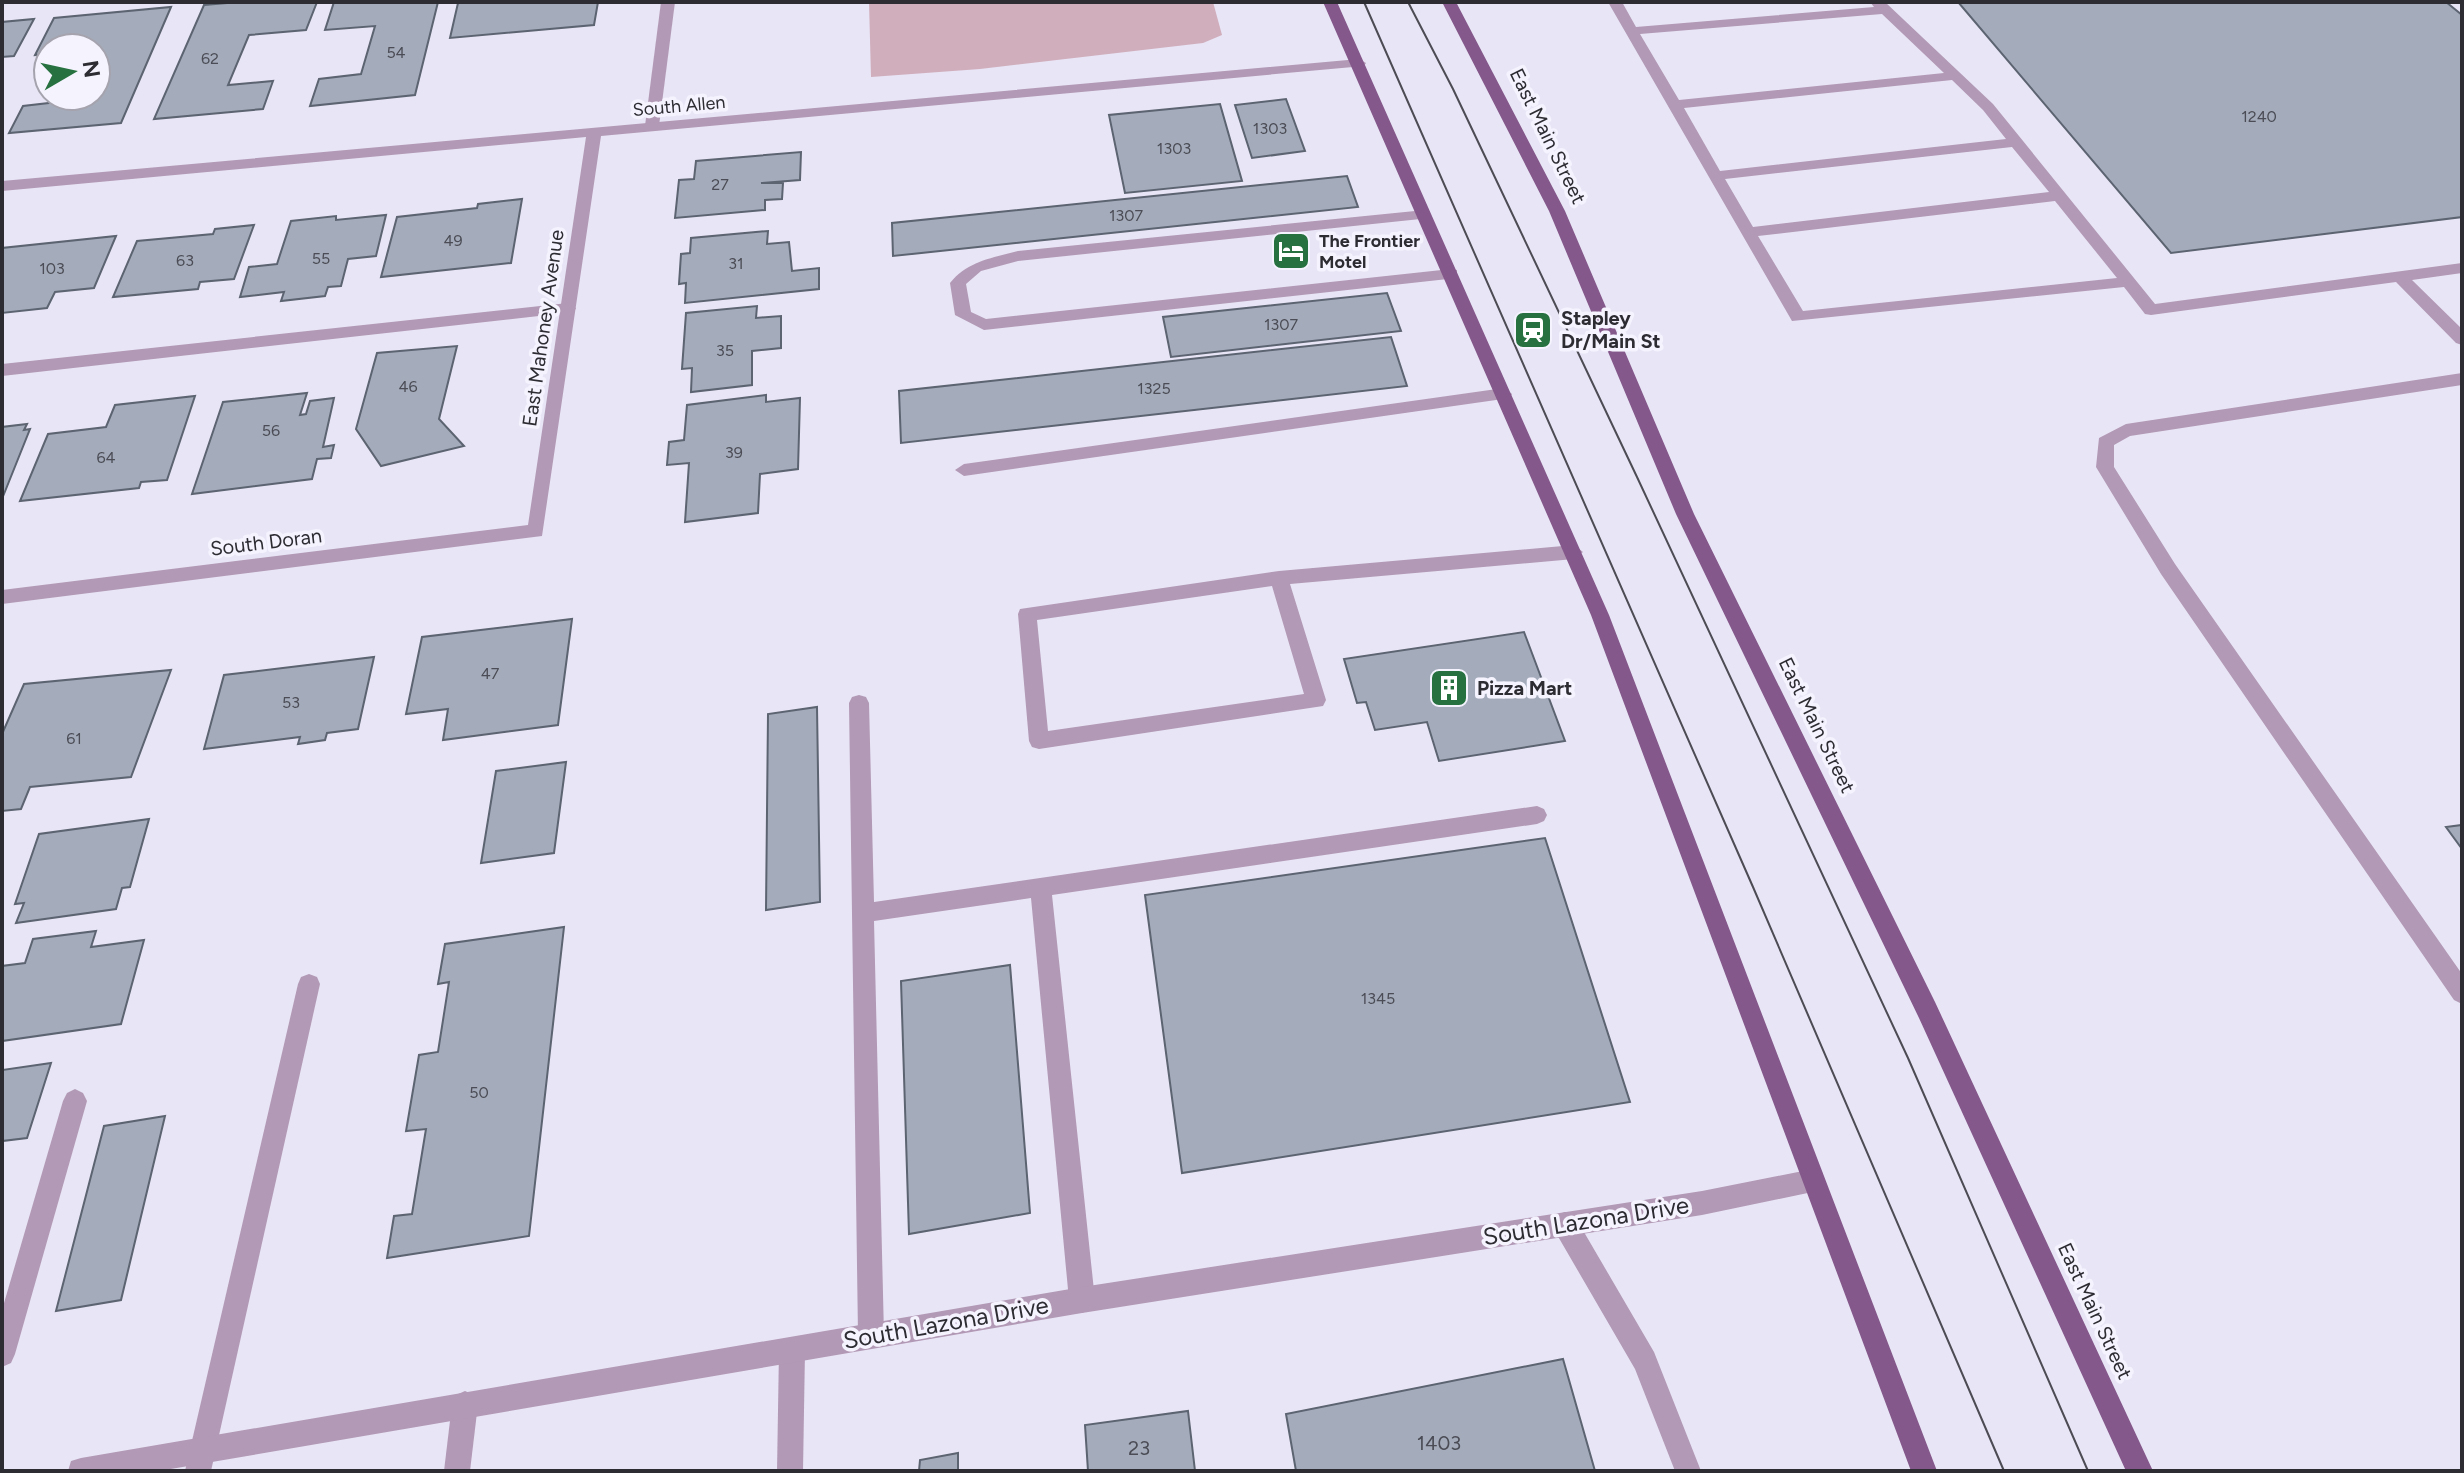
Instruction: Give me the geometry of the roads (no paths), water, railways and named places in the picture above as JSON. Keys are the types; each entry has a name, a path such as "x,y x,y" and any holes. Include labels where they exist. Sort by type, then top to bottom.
{"main road":[{"path":"1330,2 1574,552 1924,1471"},
{"name":"East Main Street","path":"1449,2 1557,211 1685,514 1927,1010 2140,1471"}],"street":[{"path":"652,126 668,2"},
{"path":"1615,2 1798,317 2126,282"},
{"path":"1632,31 1880,6 1988,107 2151,310 2462,268"},
{"name":"South Allen","path":"2,186 1359,63"},
{"path":"1675,105 1954,76"},
{"name":"East Mahoney Avenue","path":"536,531 594,132"},
{"path":"1716,176 2015,142"},
{"path":"1749,232 2058,196"},
{"path":"1425,215 1018,256 976,267 958,283 963,315 984,325 1451,274"},
{"path":"2400,277 2462,339"},
{"path":"2,370 568,308"},
{"path":"2462,379 2126,430 2105,442 2105,467 2168,569 2462,993"},
{"path":"964,470 1504,394"},
{"name":"South Doran","path":"2,597 536,531"},
{"path":"1279,578 1316,700 1039,741 1027,614 1279,578 1574,552"},
{"path":"859,703 871,1335"},
{"path":"863,913 1537,815"},
{"path":"1041,889 1082,1300"},
{"path":"200,1460 309,984"},
{"path":"2,1354 75,1101"},
{"name":"South Lazona Drive","path":"81,1471 200,1460 465,1404 1082,1300 1736,1198 1813,1181"},
{"path":"1565,1224 1645,1361 1688,1471"},
{"path":"790,1471 792,1350"},
{"path":"457,1471 465,1404"}],"tram line":[{"path":"1364,2 1753,887 2004,1471"},
{"path":"1408,2 1453,89 1637,477 1908,1058 2088,1471"}],"place":[{"name":"The Frontier Motel","path":"1291,251"},
{"name":"Stapley Dr/Main St","path":"1533,330"},
{"name":"Pizza Mart","path":"1449,688"}]}
